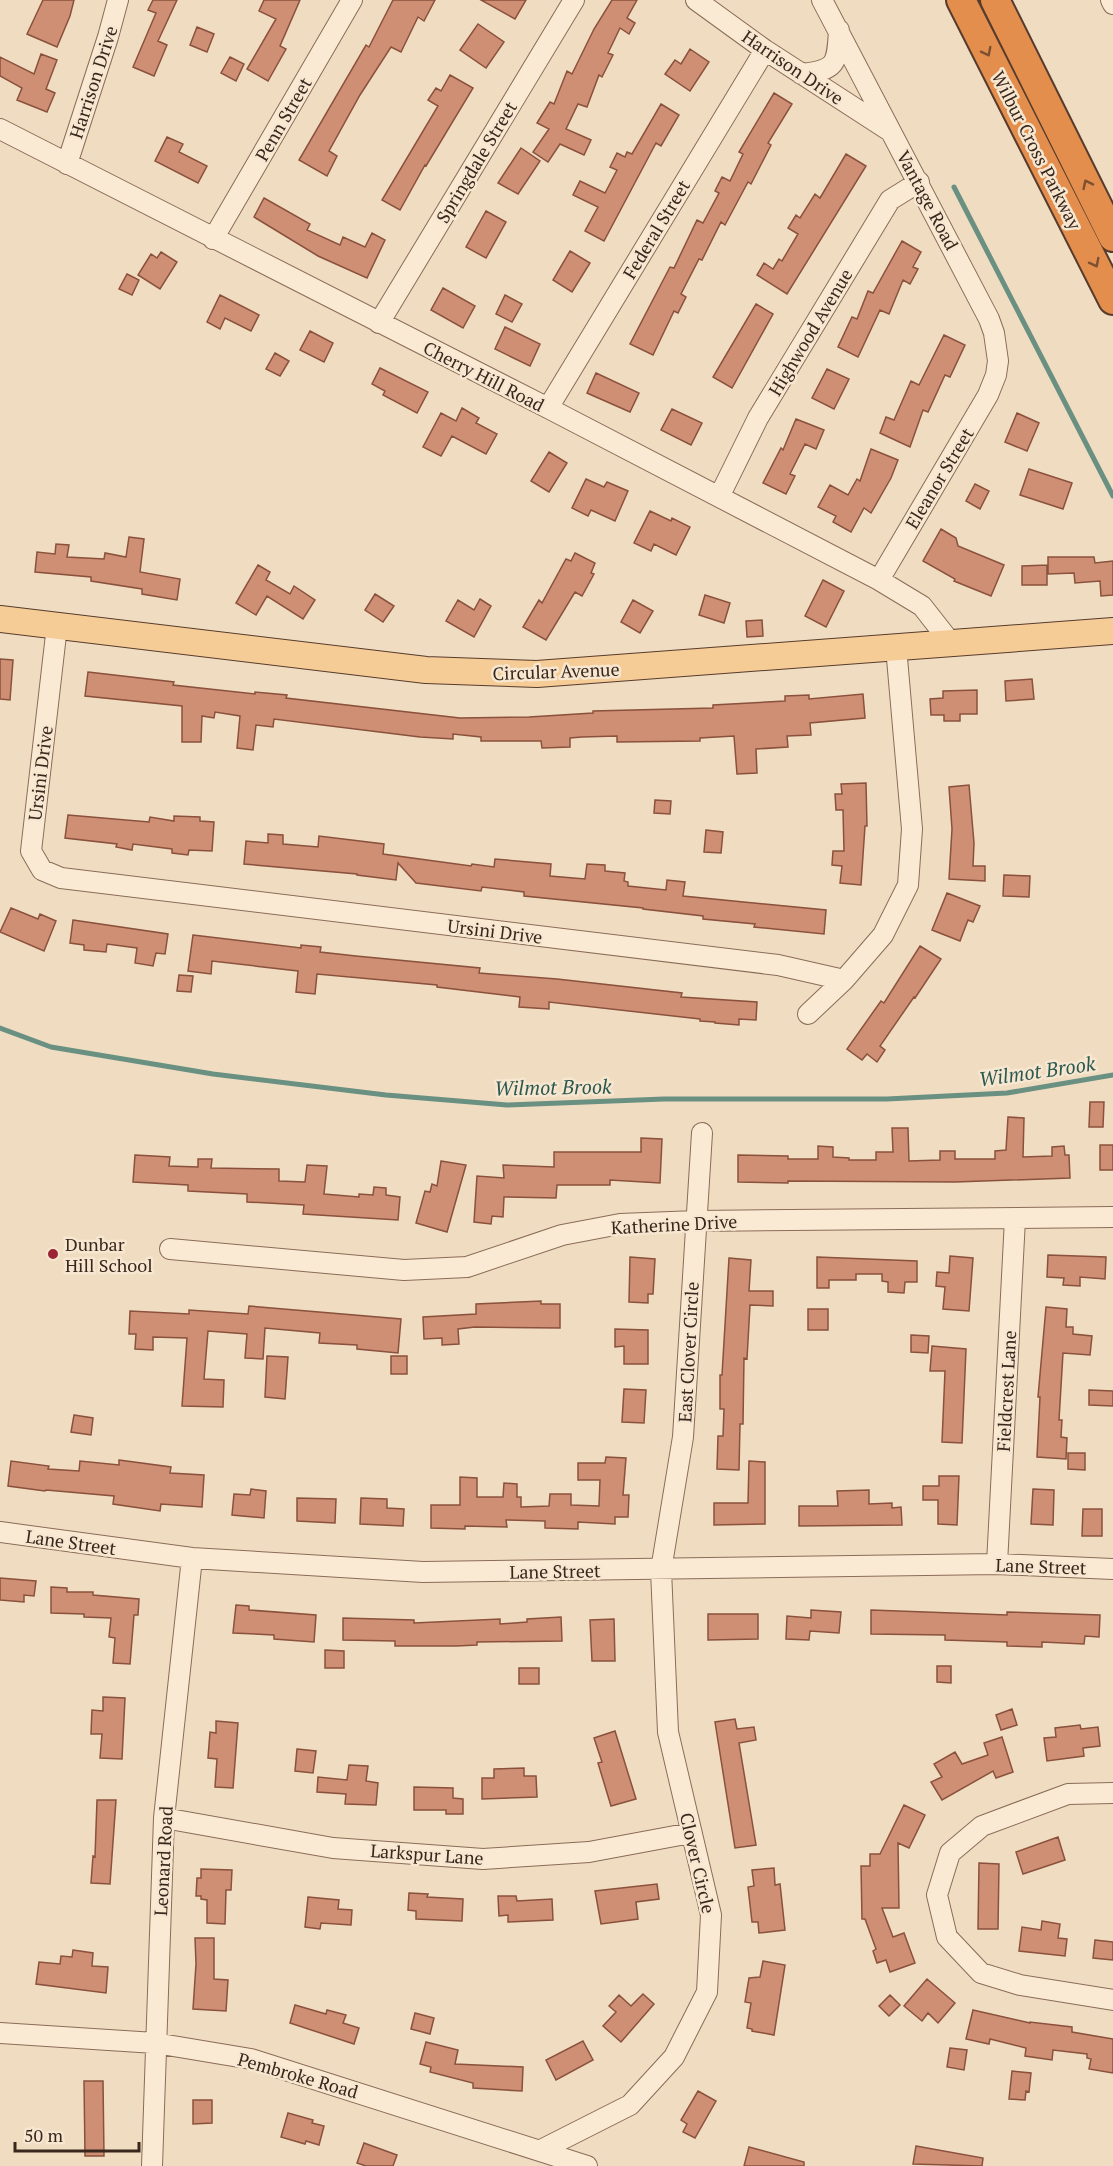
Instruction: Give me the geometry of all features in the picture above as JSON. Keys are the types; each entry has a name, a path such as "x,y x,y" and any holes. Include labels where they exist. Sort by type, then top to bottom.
{"highway":[{"name":"Wilbur Cross Parkway","path":"961,0 1113,300"},
{"name":"Wilbur Cross Parkway","path":"995,0 1113,237"}],"main road":[{"name":"Circular Avenue","path":"0,618 404,667 481,673 537,674 1113,631"}],"street":[{"name":"Harrison Drive","path":"67,164 118,0"},
{"name":"Penn Street","path":"213,239 352,0"},
{"name":"Springdale Street","path":"379,323 574,0"},
{"name":"Harrison Drive","path":"696,0 765,50 892,132"},
{"name":"Vantage Road","path":"822,0 989,319 997,346 996,375"},
{"path":"801,74 823,71 832,65 837,56 839,30"},
{"name":"Federal Street","path":"548,408 765,50"},
{"name":"Cherry Hill Road","path":"0,129 548,408 879,580 922,606 951,643"},
{"name":"Highwood Avenue","path":"718,497 758,418 890,200 919,182"},
{"name":"Eleanor Street","path":"879,580 978,413 996,375"},
{"name":"Ursini Drive","path":"57,626 31,851 42,870 61,878 778,965 844,980"},
{"path":"808,1014 844,980 883,935 908,885 912,829 896,648"},
{"name":"East Clover Circle","path":"661,1570 683,1437 702,1133"},
{"name":"Katherine Drive","path":"170,1249 404,1270 467,1267 562,1235 620,1224 696,1221 1113,1217"},
{"name":"Fieldcrest Lane","path":"997,1564 1015,1219"},
{"name":"Lane Street","path":"0,1532 192,1558 423,1572 997,1564 1113,1569"},
{"name":"Leonard Road","path":"152,2166 164,1818 192,1558"},
{"name":"Clover Circle","path":"541,2150 630,2104 674,2057 707,1992 711,1915 668,1731 661,1570"},
{"path":"1113,1793 1068,1794 982,1826 951,1853 937,1895 947,1937 981,1973 1020,1985 1113,2000"},
{"name":"Larkspur Lane","path":"164,1818 333,1848 483,1859 589,1852 691,1833"},
{"name":"Pembroke Road","path":"0,2032 155,2043 251,2059 587,2166"}],"building":[{"path":"43,0 74,0 57,47 27,34"},
{"path":"153,0 177,0 158,41 167,45 154,76 133,67 156,13 148,10"},
{"path":"264,0 300,0 280,46 286,49 268,81 247,69 276,19 259,11"},
{"path":"393,0 435,0 424,21 418,17 401,52 391,47 360,95 329,151 337,156 327,176 299,160 366,45 369,47"},
{"path":"481,0 526,0 515,19"},
{"path":"612,0 637,0 627,18 635,23 629,34 620,28 608,53 613,55 602,77 599,75 587,107 578,104 566,129 591,140 584,155 560,144 548,162 533,152 549,129 537,123 550,102 554,104 567,71 572,74 594,29"},
{"path":"478,24 504,42 486,68 460,50"},
{"path":"197,27 214,34 207,52 190,45"},
{"path":"690,49 709,62 690,91 665,74 675,60 681,64"},
{"path":"41,54 57,60 46,89 55,93 47,112 17,100 22,88 0,76 0,57 34,74"},
{"path":"230,57 244,64 236,81 221,73"},
{"path":"450,75 473,88 400,210 382,200 438,106 428,100 436,88 441,91"},
{"path":"774,93 792,104 768,143 771,145 751,184 748,182 725,225 721,222 702,260 699,259 681,294 686,297 678,313 674,311 653,355 630,344 670,267 674,268 697,220 703,223 719,193 715,191 722,177 730,181 743,154 739,152"},
{"path":"661,104 679,115 661,146 656,143 604,241 585,231 598,207 573,195 580,181 605,193 617,170 610,167 617,153 625,157 627,152 632,154"},
{"path":"167,137 183,144 179,152 207,166 198,183 155,161"},
{"path":"521,148 540,161 518,194 498,183"},
{"path":"846,154 866,166 787,294 757,275 764,263 773,269 779,259 782,261 798,234 788,228 796,215 800,218 815,194 820,198"},
{"path":"264,198 310,224 307,230 340,245 343,237 365,247 372,233 385,240 367,278 318,256 254,217"},
{"path":"486,211 506,222 486,258 466,247"},
{"path":"902,241 921,252 913,267 918,269 910,284 903,280 889,314 880,310 858,357 838,347 852,317 857,319 868,291 873,293"},
{"path":"570,251 590,263 572,292 553,280"},
{"path":"161,252 177,262 160,289 138,275 151,254 157,258"},
{"path":"127,274 139,280 132,295 119,289"},
{"path":"443,288 475,306 463,328 431,310"},
{"path":"220,295 259,315 251,331 225,318 220,329 207,322"},
{"path":"505,295 522,304 512,322 496,314"},
{"path":"756,304 773,314 732,388 713,377"},
{"path":"505,327 540,344 530,366 495,349"},
{"path":"310,331 333,343 324,362 300,350"},
{"path":"944,335 965,345 950,377 945,375 928,412 923,410 910,447 880,433 886,417 894,420 911,381 919,385"},
{"path":"275,353 289,361 280,376 266,369"},
{"path":"380,368 428,392 417,413 383,395 385,391 372,384"},
{"path":"827,369 849,379 834,409 812,398"},
{"path":"596,373 639,393 630,412 587,393"},
{"path":"462,408 479,418 476,423 497,434 486,454 452,436 441,456 423,447 441,413 456,421"},
{"path":"672,409 702,423 691,445 661,430"},
{"path":"1017,413 1039,423 1027,451 1005,442"},
{"path":"796,419 824,430 816,449 805,444 790,474 795,476 786,494 763,483 781,448 783,450"},
{"path":"871,449 898,460 891,478 871,513 864,508 851,532 833,522 836,516 818,507 830,485 848,495 857,479 860,481"},
{"path":"549,452 567,463 549,492 531,481"},
{"path":"1029,469 1072,483 1063,509 1020,495"},
{"path":"586,479 604,487 607,482 628,491 615,521 591,510 588,516 572,508"},
{"path":"975,484 989,491 980,509 966,501"},
{"path":"650,511 690,527 676,555 654,544 651,551 634,543"},
{"path":"941,529 956,538 958,546 1004,565 991,596 954,581 955,579 923,561"},
{"path":"129,537 144,539 140,572 180,579 177,600 142,594 142,589 91,581 91,577 35,572 37,552 55,554 56,544 69,545 67,557 104,559 105,553 126,557"},
{"path":"575,553 595,563 591,573 594,574 582,596 575,592 546,640 523,627 539,600 542,603 566,559 571,561"},
{"path":"1048,557 1094,557 1095,563 1113,561 1113,595 1101,596 1100,581 1075,583 1074,573 1048,574"},
{"path":"258,565 270,572 266,580 290,594 294,586 315,600 303,619 267,596 256,615 236,603"},
{"path":"1047,565 1047,585 1022,585 1022,566"},
{"path":"823,580 844,591 826,627 805,616"},
{"path":"375,594 394,606 383,622 365,610"},
{"path":"705,595 730,603 724,623 699,615"},
{"path":"480,599 491,606 474,637 446,621 458,600 474,610"},
{"path":"633,600 653,611 640,633 621,622"},
{"path":"762,620 763,636 747,637 746,621"},
{"path":"0,659 13,660 10,700 0,699"},
{"path":"88,672 174,682 173,685 255,694 255,692 287,695 286,698 460,718 713,708 713,705 785,701 785,696 809,695 809,699 863,694 865,718 810,723 811,735 787,736 788,747 756,749 757,773 737,774 734,736 700,738 700,741 617,742 617,736 582,737 570,738 570,747 542,748 541,741 481,741 481,737 453,734 453,739 420,737 274,719 273,727 256,725 253,750 237,748 240,716 215,712 214,718 202,716 201,742 182,742 182,706 85,696"},
{"path":"1032,679 1034,699 1006,701 1005,681"},
{"path":"977,690 977,714 960,714 960,721 944,721 944,715 931,715 930,699 943,698 943,691"},
{"path":"866,783 867,826 865,826 861,885 840,883 842,866 832,865 833,851 844,851 843,810 836,810 835,794 842,794 841,784"},
{"path":"969,785 974,843 973,866 985,866 985,881 949,879 952,829 949,787"},
{"path":"655,800 671,801 670,814 654,813"},
{"path":"68,815 149,822 150,817 174,821 174,816 200,817 200,821 214,822 212,851 189,850 188,855 172,853 172,849 133,844 132,850 116,847 117,844 65,838"},
{"path":"706,830 723,832 721,853 704,852"},
{"path":"268,834 283,835 283,844 318,847 319,836 384,844 383,854 471,866 472,864 494,867 495,859 551,864 550,876 585,879 587,864 605,865 605,871 625,873 624,881 628,882 628,886 666,890 667,880 685,882 683,896 826,910 824,934 754,927 755,924 703,919 703,916 643,908 524,896 524,892 482,887 481,891 416,883 398,863 396,880 357,874 244,864 246,841 268,843"},
{"path":"1004,875 1030,876 1029,897 1003,896"},
{"path":"947,893 980,906 973,922 968,920 960,941 932,930"},
{"path":"11,908 38,919 40,914 56,921 44,951 0,932"},
{"path":"73,920 168,934 165,954 156,953 153,966 135,963 137,948 107,944 106,952 84,950 84,945 70,943"},
{"path":"193,935 301,948 301,945 321,947 320,952 480,968 479,973 682,993 681,997 757,1002 756,1020 739,1019 739,1025 715,1023 700,1021 700,1019 549,1002 549,1009 519,1007 520,997 437,987 437,985 317,974 315,994 296,992 298,971 212,961 211,974 188,971"},
{"path":"920,946 941,959 880,1046 885,1050 877,1062 867,1054 862,1060 847,1049 881,1001 884,1003"},
{"path":"179,975 193,976 191,992 177,991"},
{"path":"1090,1102 1104,1102 1103,1127 1089,1127"},
{"path":"1008,1117 1024,1118 1023,1157 1052,1156 1052,1147 1064,1146 1065,1155 1069,1155 1070,1178 955,1182 738,1182 738,1155 818,1159 818,1146 833,1147 833,1157 849,1158 849,1160 876,1160 876,1152 893,1152 892,1128 908,1128 909,1161 940,1160 940,1151 955,1151 955,1159 995,1159 995,1151 1006,1150"},
{"path":"641,1138 662,1139 660,1183 610,1180 610,1185 557,1185 556,1198 504,1197 503,1217 492,1216 491,1224 474,1222 477,1176 504,1178 503,1165 554,1167 554,1152 641,1152"},
{"path":"1100,1145 1113,1145 1113,1170 1100,1170"},
{"path":"135,1155 170,1157 169,1166 198,1167 198,1159 212,1159 211,1168 279,1169 279,1181 305,1182 307,1165 327,1166 324,1194 359,1197 359,1194 373,1195 374,1187 386,1188 386,1195 400,1197 398,1220 303,1214 304,1205 247,1202 247,1194 188,1191 188,1185 133,1182"},
{"path":"441,1161 466,1165 447,1232 416,1223 425,1191 430,1192 432,1184 437,1186"},
{"path":"1048,1255 1106,1257 1105,1279 1080,1277 1080,1286 1063,1285 1064,1278 1047,1277"},
{"path":"950,1256 973,1258 969,1311 943,1309 945,1287 936,1286 937,1272 949,1273"},
{"path":"630,1257 655,1259 653,1294 648,1294 648,1303 629,1302"},
{"path":"817,1257 917,1261 917,1282 905,1282 904,1293 888,1292 888,1282 882,1281 882,1274 856,1274 856,1280 829,1280 829,1288 817,1288"},
{"path":"729,1258 751,1260 749,1291 773,1291 773,1306 750,1305 747,1359 744,1358 743,1424 740,1424 739,1470 717,1469 718,1436 723,1436 724,1409 720,1409 720,1375 722,1375"},
{"path":"541,1301 541,1304 560,1304 560,1328 475,1327 458,1329 459,1344 442,1345 442,1338 424,1339 423,1317 476,1314 476,1304"},
{"path":"249,1306 401,1319 398,1353 357,1349 357,1345 319,1343 320,1333 265,1328 263,1359 245,1358 247,1334 208,1331 204,1379 224,1380 223,1407 182,1406 187,1338 153,1337 153,1350 135,1349 136,1334 129,1334 130,1311 189,1314 189,1310 248,1314"},
{"path":"1046,1307 1067,1309 1066,1327 1073,1327 1073,1334 1092,1336 1090,1355 1063,1353 1059,1420 1062,1420 1061,1437 1067,1438 1066,1459 1037,1457 1040,1397 1038,1397"},
{"path":"808,1309 828,1309 828,1330 808,1330"},
{"path":"615,1329 648,1330 648,1364 624,1364 624,1346 615,1347"},
{"path":"911,1335 929,1336 928,1353 911,1352"},
{"path":"932,1346 966,1349 962,1443 942,1442 945,1371 930,1371"},
{"path":"267,1356 288,1357 285,1399 265,1397"},
{"path":"391,1356 407,1356 407,1374 391,1374"},
{"path":"624,1389 646,1390 644,1423 622,1422"},
{"path":"1089,1390 1113,1391 1113,1406 1089,1405"},
{"path":"74,1415 93,1418 91,1435 71,1432"},
{"path":"1068,1453 1085,1453 1085,1470 1068,1469"},
{"path":"606,1457 626,1458 623,1495 629,1495 628,1517 615,1517 615,1524 578,1522 578,1529 545,1528 545,1521 506,1520 507,1527 431,1528 431,1505 460,1505 460,1477 477,1478 477,1497 503,1497 504,1483 517,1484 517,1497 521,1497 521,1507 549,1506 550,1494 571,1494 571,1505 599,1506 600,1480 578,1480 578,1463 605,1463"},
{"path":"119,1460 171,1467 170,1473 204,1475 202,1507 161,1504 160,1511 113,1504 114,1496 8,1486 11,1461 49,1466 48,1469 79,1471 80,1461 119,1465"},
{"path":"749,1461 765,1462 765,1524 714,1525 714,1503 748,1503"},
{"path":"939,1476 959,1476 957,1525 938,1524 938,1500 923,1500 923,1486 939,1486"},
{"path":"251,1489 266,1491 264,1518 232,1515 234,1494 250,1495"},
{"path":"1033,1489 1054,1490 1053,1525 1031,1524"},
{"path":"869,1490 869,1504 892,1503 892,1508 901,1507 902,1525 799,1526 799,1506 838,1506 837,1491"},
{"path":"297,1498 336,1499 335,1523 297,1521"},
{"path":"361,1498 387,1499 387,1508 404,1509 403,1526 360,1524"},
{"path":"1083,1509 1102,1509 1102,1536 1082,1536"},
{"path":"0,1578 36,1581 34,1596 24,1595 24,1602 0,1600"},
{"path":"51,1587 67,1588 67,1592 93,1592 93,1595 139,1599 138,1615 134,1615 130,1664 113,1663 115,1638 109,1637 111,1618 51,1613"},
{"path":"236,1605 249,1606 249,1610 316,1615 314,1642 274,1639 274,1635 233,1633"},
{"path":"811,1610 841,1612 839,1633 810,1631 809,1640 786,1639 787,1616 811,1618"},
{"path":"871,1610 1007,1615 1007,1612 1100,1615 1099,1637 1085,1636 1084,1644 1042,1642 1042,1647 1007,1646 1007,1642 945,1640 945,1635 871,1634"},
{"path":"708,1614 758,1614 758,1639 708,1640"},
{"path":"561,1617 562,1641 477,1642 477,1645 456,1646 395,1646 395,1641 343,1640 343,1618 414,1620 414,1623 500,1619 500,1624 527,1622 527,1619"},
{"path":"614,1619 615,1661 592,1661 590,1620"},
{"path":"325,1650 344,1651 344,1668 325,1668"},
{"path":"937,1666 951,1666 951,1683 937,1682"},
{"path":"519,1668 539,1668 539,1684 519,1684"},
{"path":"103,1697 125,1698 122,1759 100,1758 102,1734 91,1734 92,1710 103,1711"},
{"path":"1012,1709 1017,1725 1001,1730 996,1715"},
{"path":"735,1719 737,1729 754,1727 756,1740 739,1743 756,1845 735,1848 715,1722"},
{"path":"216,1721 238,1723 233,1788 215,1787 217,1759 208,1758 210,1732 216,1733"},
{"path":"1080,1725 1081,1729 1098,1727 1100,1746 1083,1748 1084,1756 1047,1761 1044,1738 1056,1737 1055,1728"},
{"path":"615,1731 636,1799 611,1806 598,1763 602,1762 594,1738"},
{"path":"1002,1737 1013,1772 996,1778 993,1771 942,1800 931,1782 942,1777 934,1764 955,1752 962,1764 988,1755 984,1743"},
{"path":"297,1749 316,1751 313,1773 295,1771"},
{"path":"349,1765 368,1766 366,1781 378,1783 376,1805 345,1804 346,1794 317,1792 318,1777 347,1780"},
{"path":"524,1768 524,1776 536,1776 537,1797 482,1799 482,1778 494,1778 494,1769"},
{"path":"414,1787 453,1788 453,1798 463,1799 463,1814 446,1814 446,1810 414,1810"},
{"path":"97,1800 116,1800 110,1884 91,1883 93,1856 95,1857"},
{"path":"904,1805 925,1815 909,1848 898,1843 899,1908 882,1908 893,1937 904,1933 915,1963 890,1972 886,1960 877,1963 873,1951 876,1949 865,1919 862,1919 861,1866 870,1866 870,1854 880,1854"},
{"path":"1058,1837 1065,1860 1023,1874 1016,1852"},
{"path":"979,1863 999,1864 998,1929 978,1929"},
{"path":"774,1868 775,1885 780,1884 785,1930 759,1933 758,1922 752,1922 748,1887 754,1886 752,1870"},
{"path":"201,1869 232,1870 231,1890 226,1890 225,1924 207,1923 207,1900 196,1896 197,1878 201,1878"},
{"path":"657,1884 659,1899 636,1902 638,1919 601,1924 595,1891"},
{"path":"409,1893 428,1894 427,1897 463,1899 462,1921 416,1919 416,1911 408,1910"},
{"path":"498,1896 516,1896 517,1901 552,1899 553,1920 508,1922 508,1915 499,1916"},
{"path":"308,1897 339,1900 338,1909 352,1910 351,1925 321,1923 320,1929 305,1927"},
{"path":"1042,1921 1060,1924 1058,1938 1067,1939 1065,1956 1019,1951 1022,1927 1041,1930"},
{"path":"195,1938 214,1938 214,1979 228,1980 226,2011 193,2009"},
{"path":"1095,1940 1113,1942 1113,1960 1093,1958"},
{"path":"73,1950 93,1953 92,1966 108,1967 106,1993 36,1984 39,1962 60,1964 61,1956 72,1957"},
{"path":"763,1961 785,1965 774,2035 747,2028 751,2003 745,2002 749,1978 760,1977"},
{"path":"927,1979 955,2003 938,2023 928,2013 922,2021 904,2006"},
{"path":"643,1994 654,2004 621,2042 603,2026 616,2012 609,2006 619,1995 631,2006"},
{"path":"890,1995 900,2005 889,2016 879,2006"},
{"path":"295,2005 326,2014 327,2010 346,2015 343,2023 359,2028 354,2044 290,2023"},
{"path":"973,2010 1030,2023 1072,2027 1072,2032 1113,2039 1113,2073 1089,2069 1091,2059 1087,2058 1087,2054 1053,2050 1052,2060 1025,2056 1026,2048 990,2039 989,2044 966,2039"},
{"path":"415,2013 434,2018 430,2034 411,2029"},
{"path":"583,2041 593,2060 556,2080 546,2060"},
{"path":"426,2042 458,2050 455,2064 523,2067 522,2091 473,2088 473,2083 430,2072 431,2067 420,2064"},
{"path":"950,2048 967,2050 964,2070 947,2067"},
{"path":"1012,2071 1031,2073 1029,2092 1026,2091 1025,2100 1009,2099"},
{"path":"84,2081 103,2081 104,2156 85,2156"},
{"path":"698,2091 716,2101 695,2138 683,2132 687,2124 681,2120"},
{"path":"193,2100 212,2100 212,2123 193,2124"},
{"path":"288,2113 313,2120 312,2123 324,2126 319,2145 306,2141 305,2144 281,2137"},
{"path":"364,2143 397,2155 393,2166 366,2166 357,2163"},
{"path":"916,2146 983,2158 982,2166 913,2164"},
{"path":"749,2147 804,2162 804,2166 744,2166"}],"waterway":[{"path":"954,187 1113,496"},
{"name":"Wilmot Brook","path":"0,1028 51,1047 213,1074 386,1095 507,1105 664,1099 887,1099 1007,1093 1113,1075"}],"place":[{"name":"Dunbar Hill School","path":"53,1254"}]}
